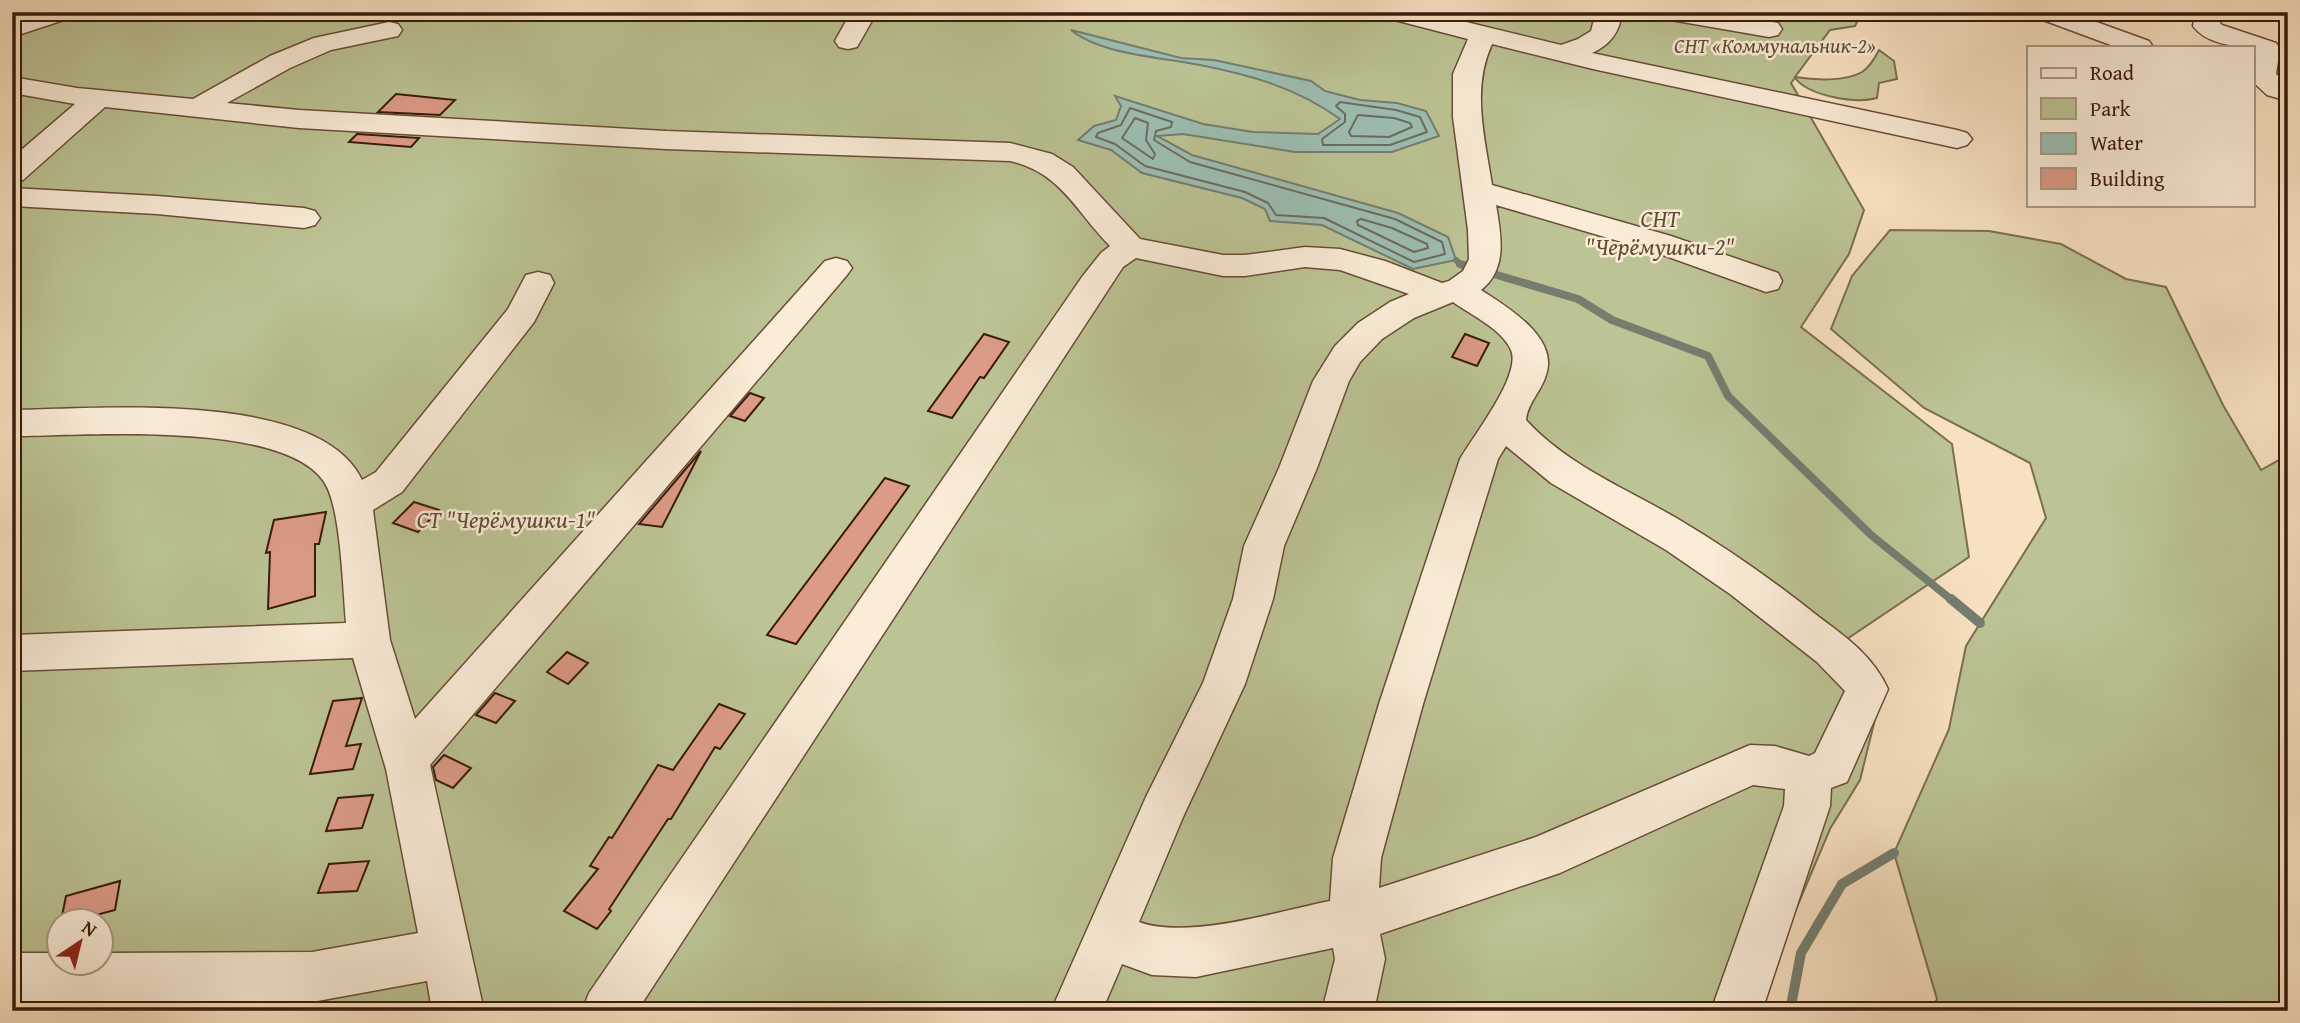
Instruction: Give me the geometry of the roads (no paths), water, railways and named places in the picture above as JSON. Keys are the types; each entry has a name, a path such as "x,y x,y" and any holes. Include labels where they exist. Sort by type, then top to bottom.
{"street":[{"path":"12,29 64,12"},
{"path":"848,41 863,12"},
{"path":"1392,12 1563,53 1957,139"},
{"path":"1563,53 1590,46 1600,39 1609,23 1609,12"},
{"path":"1671,12 1769,29"},
{"path":"2044,12 2137,46"},
{"path":"2208,12 2206,26 2217,34 2267,49 2262,76 2277,89 2288,93"},
{"path":"198,108 280,62 312,48 389,30"},
{"path":"1076,1011 1162,813 1224,684 1253,599 1264,546 1298,468 1331,381 1347,354 1370,331 1402,310 1449,292 1476,277 1485,259 1484,230 1467,117 1467,74 1484,34"},
{"path":"12,85 99,98 299,119 666,141 1010,152 1050,164 1067,178 1111,233 1130,247 1200,263 1235,266 1306,257 1351,261 1449,292 1524,339 1532,354 1530,374 1509,404 1507,424 1490,440 1479,459 1401,704 1357,858 1353,920 1360,959 1348,1011"},
{"path":"12,174 99,98"},
{"path":"2254,98 2288,119"},
{"path":"1479,191 1660,243 1766,281"},
{"path":"12,197 304,218"},
{"path":"607,1011 1094,285 1112,260 1130,247"},
{"path":"406,761 836,268"},
{"path":"354,503 389,482 522,314 538,283"},
{"path":"12,423 140,422 227,425 286,438 321,456 342,477 354,503 369,640 406,761 458,1011"},
{"path":"1110,935 1152,951 1196,952 1353,920 1543,858 1750,765 1775,766 1809,776 1831,768 1867,689 1857,670 1790,617 1680,539 1553,465 1521,441 1507,424"},
{"path":"12,653 369,640"},
{"path":"1736,1011 1807,806 1809,776"},
{"path":"12,978 312,977 445,953"}],"water":[{"path":"1071,30 1181,58 1214,60 1311,81 1325,91 1360,100 1397,103 1426,111 1439,136 1392,152 1295,152 1183,134 1157,136 1192,155 1398,213 1448,237 1456,260 1413,269 1322,225 1270,221 1265,209 1242,198 1142,173 1111,150 1078,140 1094,126 1116,120 1121,106 1115,96 1203,124 1253,132 1318,134 1340,119 1307,99 1255,78 1115,50"}],"waterway":[{"path":"1456,260 1460,264"},
{"path":"1460,264 1578,299 1612,320 1708,356 1728,396 1871,535 1953,601"},
{"path":"1951,599 1980,623"},
{"path":"1790,1011 1801,953 1842,884 1894,853"}],"park label":[{"name":"СНТ «Коммунальник-2»","path":"1775,46"},
{"name":"СНТ \"Черёмушки-2\"","path":"1660,233"},
{"name":"СТ \"Черёмушки-1\"","path":"506,520"}]}
